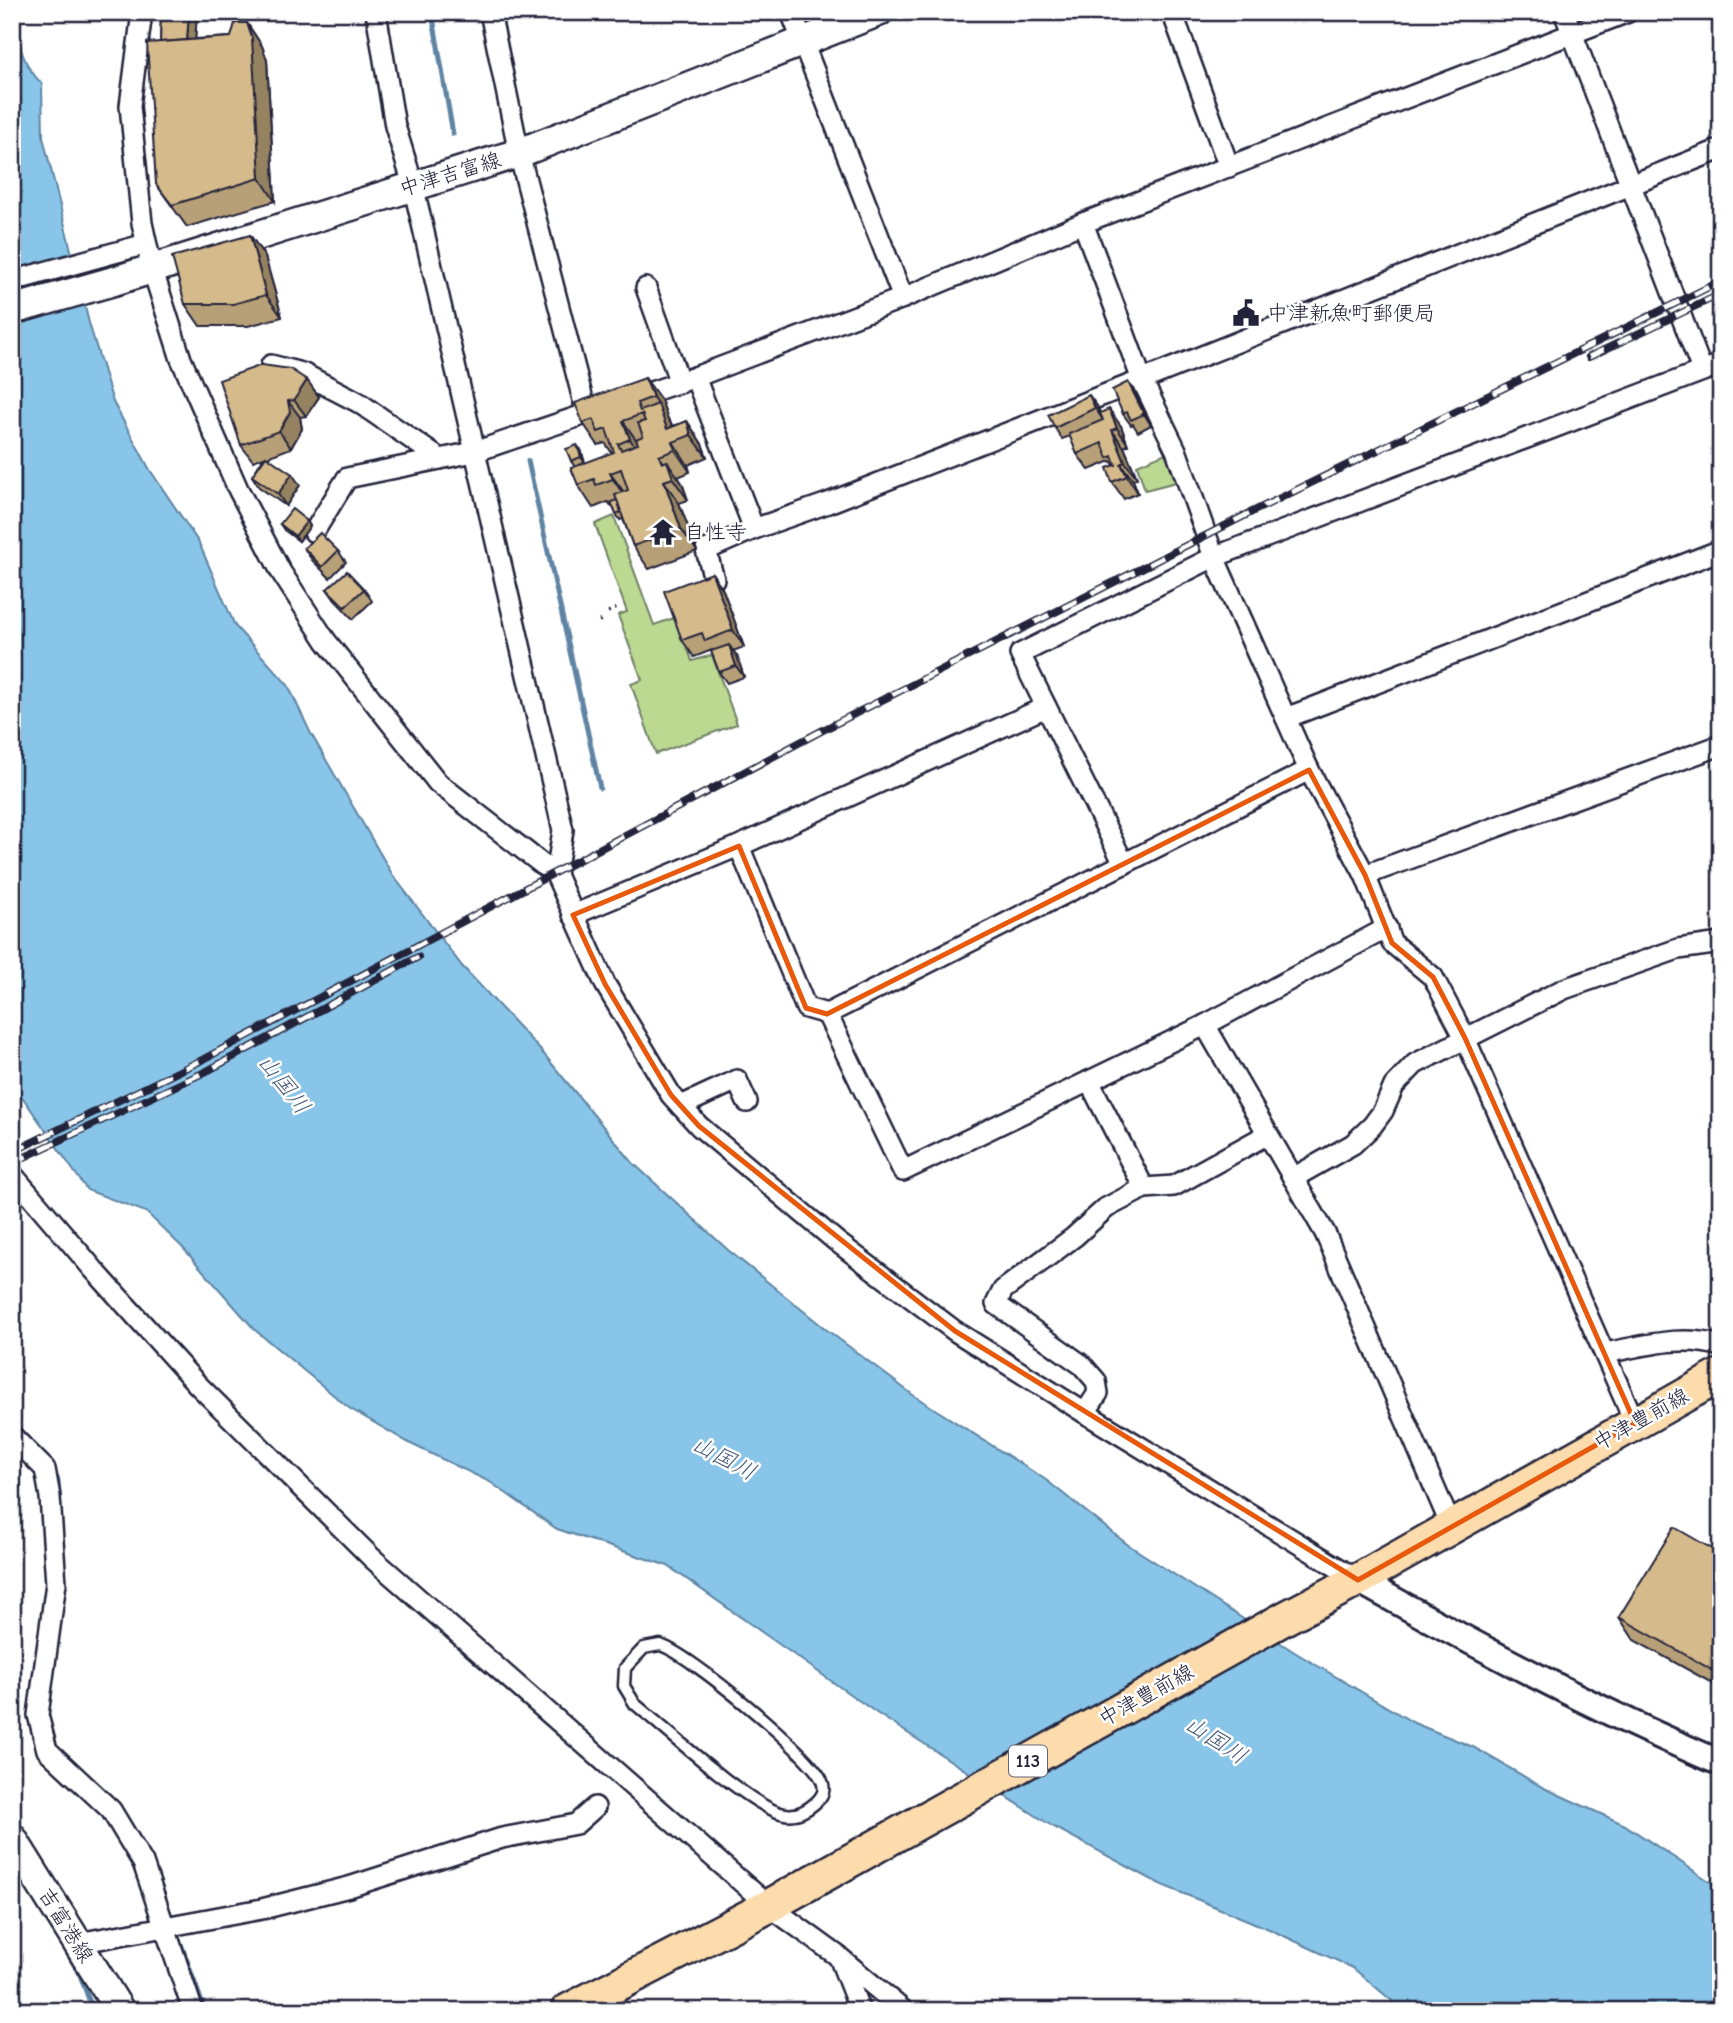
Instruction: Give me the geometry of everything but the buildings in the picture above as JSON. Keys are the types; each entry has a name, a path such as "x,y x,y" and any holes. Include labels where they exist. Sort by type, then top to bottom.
{"main road":[{"name":"中津吉富線","path":"12,310 149,256 413,186 519,153 878,12"},
{"name":"中津豊前線","path":"567,2011 769,1906 1287,1616 1358,1580 1721,1375"},
{"name":"吉富港線","path":"12,1838 120,2011"}],"street":[{"path":"142,12 131,106 142,223 149,256 181,359 238,489 281,572 326,641 438,783 555,875 605,984 671,1095 699,1126 847,1249 956,1331 1358,1580 1508,1663 1666,1740 1721,1763"},
{"path":"376,12 395,127 413,186 563,830 555,875"},
{"path":"490,12 519,153 587,415"},
{"path":"791,12 903,298"},
{"path":"1171,12 1229,167"},
{"path":"1124,864 1020,654 1214,557 1712,367 1630,184 1564,12"},
{"path":"314,532 347,478 474,452 688,380 903,298 1083,223 1628,12"},
{"path":"714,579 706,550 754,529 828,503 1142,380 1721,149"},
{"path":"1083,223 1142,380 1176,450 1214,557 1309,770 1365,875 1392,943 1433,977 1465,1038 1635,1423"},
{"path":"12,281 149,256"},
{"path":"646,288 754,529"},
{"path":"271,365 302,373 358,402 440,459"},
{"path":"1286,718 1721,550"},
{"path":"573,915 739,846 1046,707"},
{"path":"1365,875 1721,744"},
{"path":"739,846 806,1008 827,1014 1309,770"},
{"path":"827,1014 903,1171 1205,1025 1387,928"},
{"path":"1293,1178 1353,1144 1372,1126 1383,1111 1394,1086 1415,1064 1564,989 1678,949 1721,943"},
{"path":"1205,1025 1325,1233 1451,1526"},
{"path":"681,1106 737,1080 747,1102"},
{"path":"1089,1081 1144,1188"},
{"path":"1085,1413 1098,1393 1096,1381 1082,1365 996,1304 1003,1290 1074,1237 1106,1208 1144,1188 1174,1186 1268,1134"},
{"path":"12,1174 197,1384 372,1558 769,1906 838,1956 904,2011"},
{"path":"1605,1353 1676,1339 1721,1346"},
{"path":"12,1436 45,1469 50,1497 56,1583 38,1715 47,1750 111,1810 143,1863 193,2011"},
{"path":"78,1943 262,1909 349,1887 502,1838 576,1824 594,1807"},
{"path":"838,1956 860,2011"}],"lane":[{"path":"660,1645 670,1647 704,1671 798,1751 818,1773 823,1783 821,1798 807,1810 796,1814 773,1810 750,1798 635,1704 624,1686 623,1676 627,1664 644,1648 660,1645"}],"path":[{"path":"608,612 618,608"},
{"path":"599,621 604,618"}],"highlighted area":[{"path":"1309,770 1365,875 1392,943 1433,977 1465,1038 1635,1423 1358,1580 955,1331 699,1126 671,1095 605,984 573,915 739,846 806,1008 827,1014"}],"green space":[{"path":"1168,452 1180,481 1145,490 1137,465"},
{"path":"614,516 654,625 677,617 692,661 712,655 737,724 656,754 631,684 642,680 618,615 627,612 595,524"}],"water":[{"name":"山国川","path":"12,12 16,12 19,42 25,60 42,84 43,137 89,323 113,402 150,470 199,543 235,626 288,685 310,732 392,874 462,966 543,1053 633,1163 728,1250 913,1395 1046,1480 1127,1544 1296,1653 1414,1723 1473,1747 1544,1788 1625,1825 1721,1889 1721,2011 1404,2011 1353,1968 1269,1929 1160,1884 1052,1826 878,1714 668,1566 557,1529 490,1482 411,1444 349,1408 255,1330 183,1248 146,1212 87,1190 23,1098 12,1094"}],"waterway":[{"path":"432,12 453,134"},
{"path":"528,461 600,788"},
{"path":"12,1422 49,1461"},
{"path":"53,1470 58,1480 59,1494"},
{"path":"12,1867 26,1885"},
{"path":"180,1941 205,2011"},
{"path":"64,1947 80,1975 93,2011"}],"railway":[{"path":"12,1152 202,1060 823,730 1256,510 1721,281"},
{"path":"1589,357 1721,294"},
{"path":"12,1163 207,1071 418,957"}],"place":[{"name":"中津新魚町郵便局","path":"1246,313"},
{"name":"自性寺","path":"663,532"}]}
